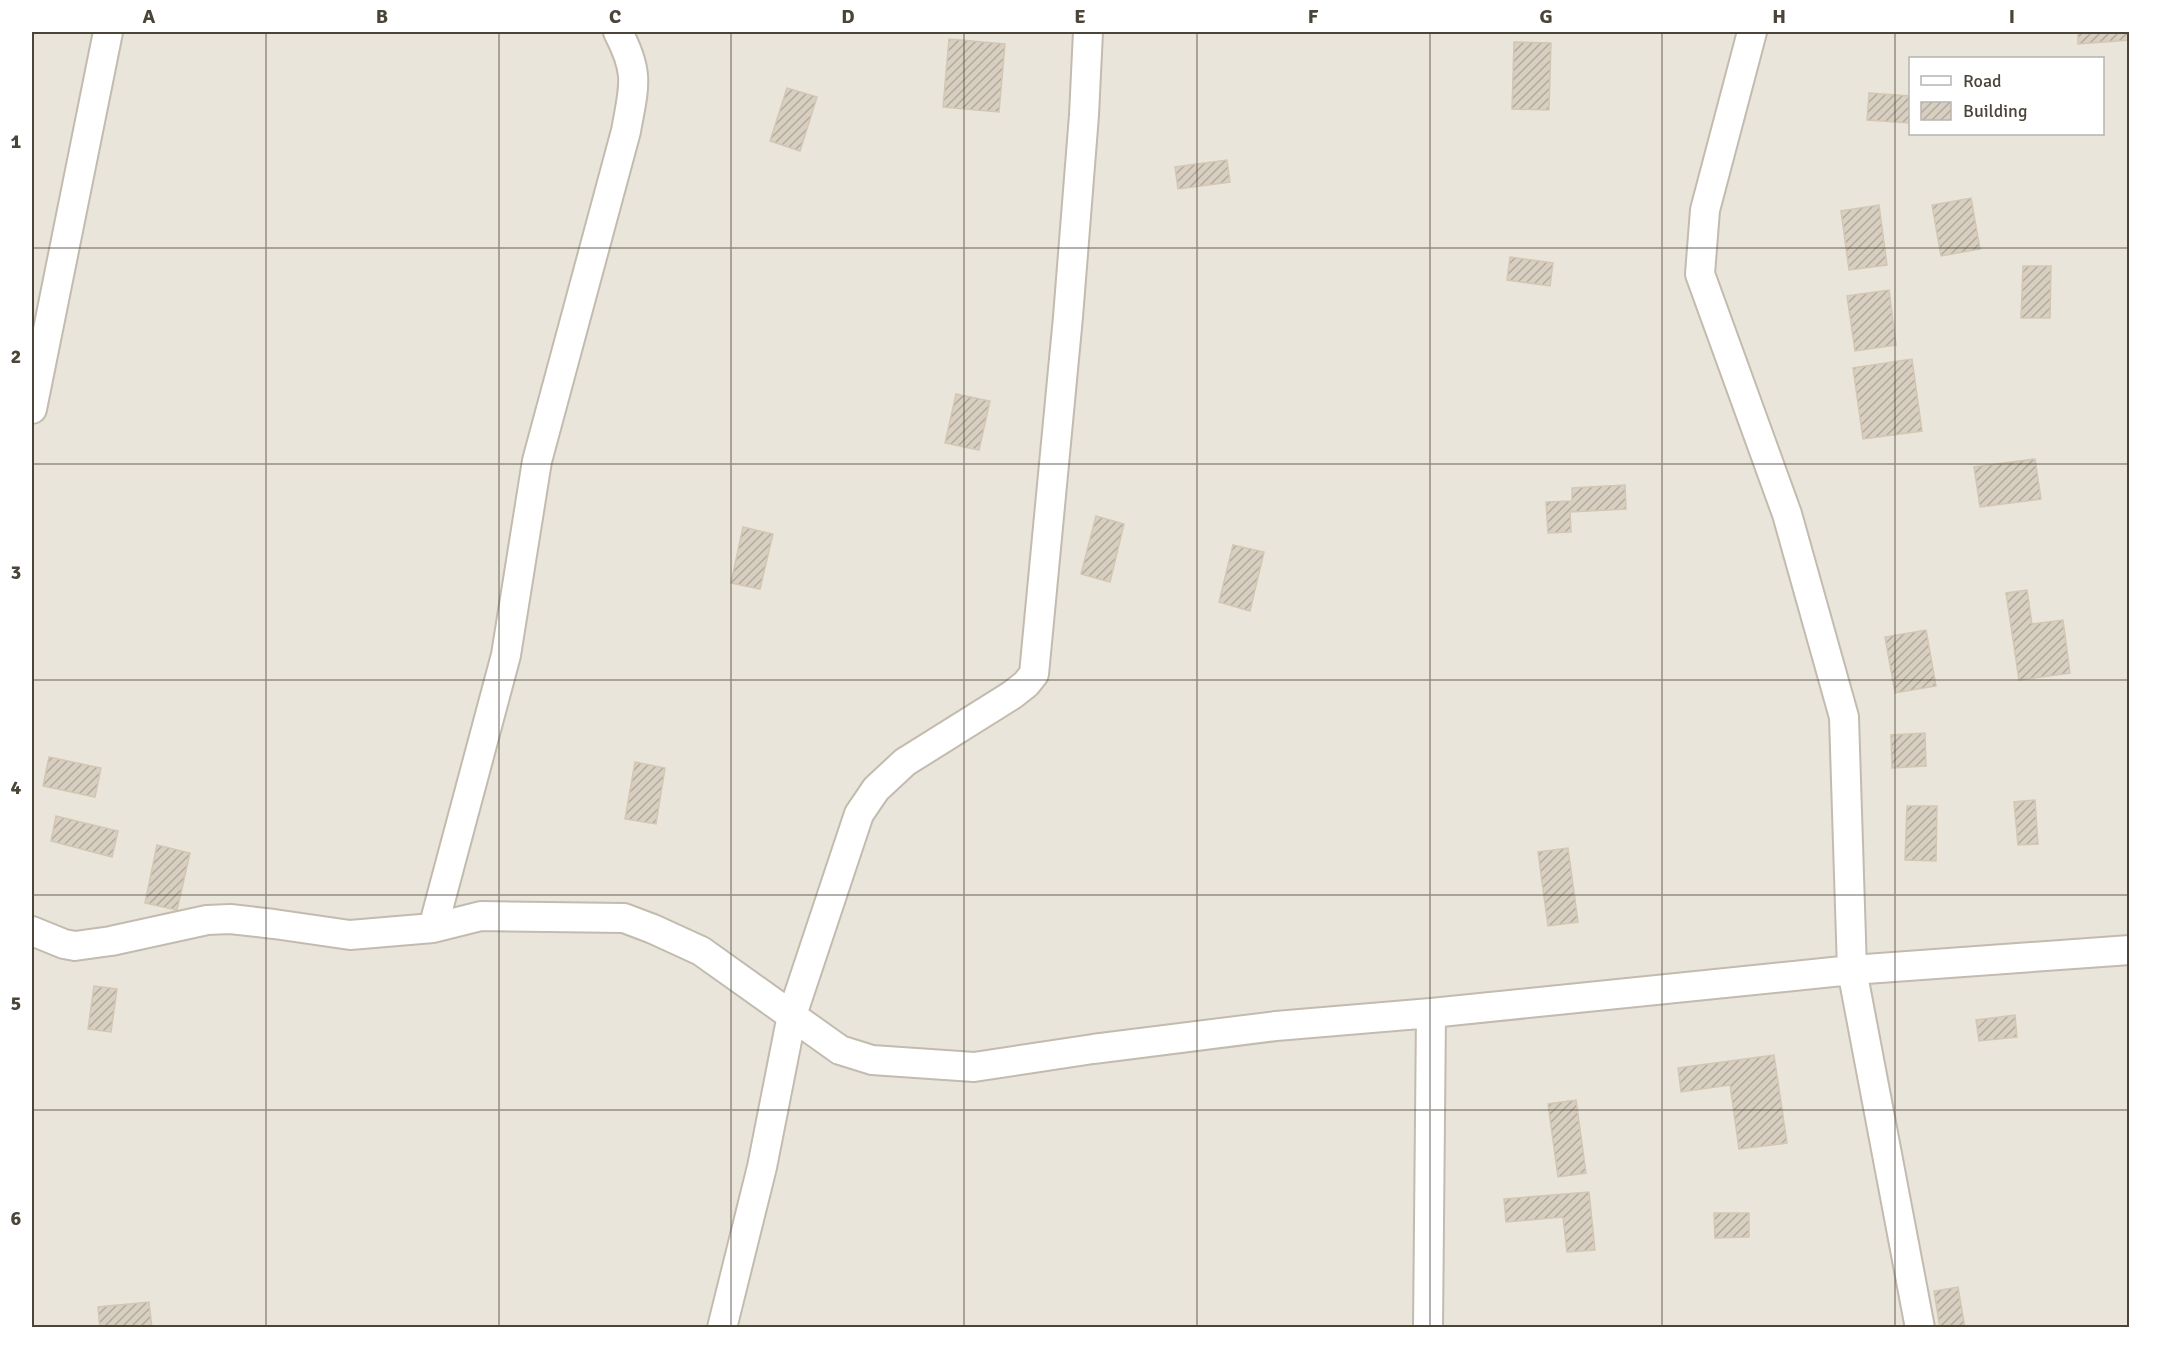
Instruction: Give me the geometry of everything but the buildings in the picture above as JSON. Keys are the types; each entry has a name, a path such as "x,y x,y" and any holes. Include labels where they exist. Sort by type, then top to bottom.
{"street":[{"path":"32,409 108,32"},
{"path":"433,928 506,655 537,460 626,131 634,88 633,70 630,55 618,32"},
{"path":"722,1328 762,1167 792,1015 858,814 876,789 904,762 1012,695 1034,674 1069,305 1088,32"},
{"path":"1752,32 1705,210 1700,274 1787,514 1845,717 1852,970 1920,1328"},
{"path":"32,931 75,946 111,941 207,920 230,919 263,922 350,935 433,928 481,916 624,918 701,951 840,1050 872,1060 974,1067 1093,1048 1276,1026 1431,1013 1852,970 2130,950"},
{"path":"1428,1328 1431,1013"}],"shaded area":[{"path":"32,32 2129,32 2129,1327 32,1327"}]}
